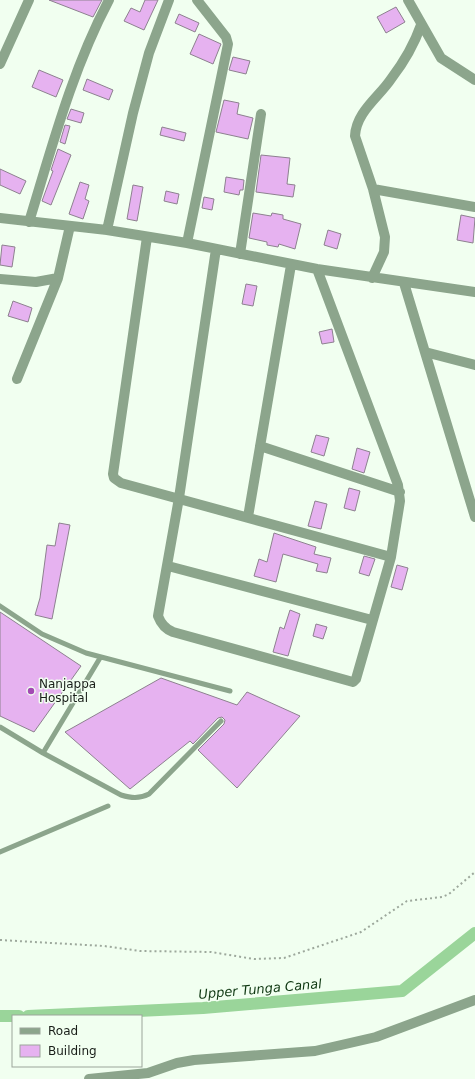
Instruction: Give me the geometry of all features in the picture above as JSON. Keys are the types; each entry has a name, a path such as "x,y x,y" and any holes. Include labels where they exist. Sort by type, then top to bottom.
{"street":[{"path":"0,64 29,0"},
{"path":"29,222 65,102 98,22 109,0"},
{"path":"107,230 133,113 149,52 169,0"},
{"path":"187,243 228,44 226,37 197,0"},
{"path":"408,0 441,58 475,80"},
{"path":"372,278 384,252 385,242 373,188 355,136 355,130 365,110 390,81 411,51 421,25"},
{"path":"240,254 261,114"},
{"path":"373,188 475,207"},
{"path":"0,218 107,230 187,243 291,265 404,283 475,292"},
{"path":"17,379 58,278 70,226"},
{"path":"147,237 113,474 114,478 121,483 391,557"},
{"path":"216,249 179,498 158,616 160,621 168,630 351,682 356,679 391,557 400,502 400,492 317,269"},
{"path":"248,517 291,265"},
{"path":"0,279 36,282 58,278"},
{"path":"404,283 475,517"},
{"path":"425,352 475,365"},
{"path":"260,446 400,492"},
{"path":"168,566 372,620"},
{"path":"88,1079 148,1073 177,1063 194,1060 315,1051 376,1037 475,1000"}],"lane":[{"path":"0,606 54,640 100,658 230,691"},
{"path":"43,754 100,658"},
{"path":"0,727 43,754 121,794 135,798 143,797 149,794 221,721"},
{"path":"0,852 108,806"}],"path":[{"path":"0,940 104,946 152,952 211,952 254,959 284,958 361,932 407,901 442,897 449,894 475,872"}],"building":[{"path":"49,0 102,0 93,17"},
{"path":"145,0 158,0 144,30 124,21 131,8 140,12"},
{"path":"396,7 405,22 386,33 377,17"},
{"path":"179,14 199,23 195,32 175,23"},
{"path":"199,34 221,44 213,64 190,54"},
{"path":"233,57 250,61 246,74 229,70"},
{"path":"39,70 63,80 56,97 32,87"},
{"path":"87,79 113,90 109,100 83,90"},
{"path":"224,100 239,103 237,114 253,118 248,139 216,132"},
{"path":"71,109 84,113 81,123 67,119"},
{"path":"65,125 70,126 65,144 60,142"},
{"path":"162,127 186,133 184,141 160,135"},
{"path":"58,149 71,155 51,205 42,201 53,171 51,170"},
{"path":"261,155 290,158 287,184 295,185 293,197 256,192"},
{"path":"0,169 26,181 20,194 0,185"},
{"path":"226,177 244,180 243,190 240,190 239,195 224,192"},
{"path":"80,182 89,185 85,199 89,201 83,219 69,214"},
{"path":"133,185 143,187 137,221 127,219"},
{"path":"166,191 179,194 177,204 164,201"},
{"path":"204,197 214,199 212,210 202,208"},
{"path":"253,213 271,216 272,213 283,215 283,219 301,224 295,249 279,244 278,247 267,245 267,242 249,238"},
{"path":"461,215 475,218 473,243 457,240"},
{"path":"328,230 341,234 337,249 324,245"},
{"path":"2,245 15,247 12,267 0,265"},
{"path":"246,284 257,286 253,306 242,304"},
{"path":"13,301 32,308 28,322 8,316"},
{"path":"332,329 334,342 322,344 319,332"},
{"path":"316,435 329,438 324,456 311,452"},
{"path":"357,448 370,452 364,473 352,469"},
{"path":"349,488 360,491 355,511 344,508"},
{"path":"315,501 327,504 321,529 308,526"},
{"path":"59,523 70,525 52,619 35,615 40,598 47,545 55,546"},
{"path":"274,533 316,547 314,554 331,558 327,573 316,571 318,564 283,554 276,582 254,576 259,559 267,562"},
{"path":"364,556 375,559 369,576 359,573"},
{"path":"397,565 408,568 402,590 391,587"},
{"path":"290,610 300,614 288,656 273,652 280,627 284,629"},
{"name":"Nanjappa Hospital","path":"0,612 81,666 34,732 0,716"},
{"path":"316,624 327,627 323,639 313,636"},
{"path":"161,678 237,705 247,692 300,716 237,788 198,750 224,724 225,720 222,717 218,718 193,744 190,741 130,789 65,732"}],"waterway":[{"name":"Upper Tunga Canal","path":"50,1015 203,1008 402,991 475,933"},
{"name":"Upper Tunga Canal","path":"0,1016 12,1016"}],"place":[{"name":"Nanjappa Hospital","path":"31,691"}]}
